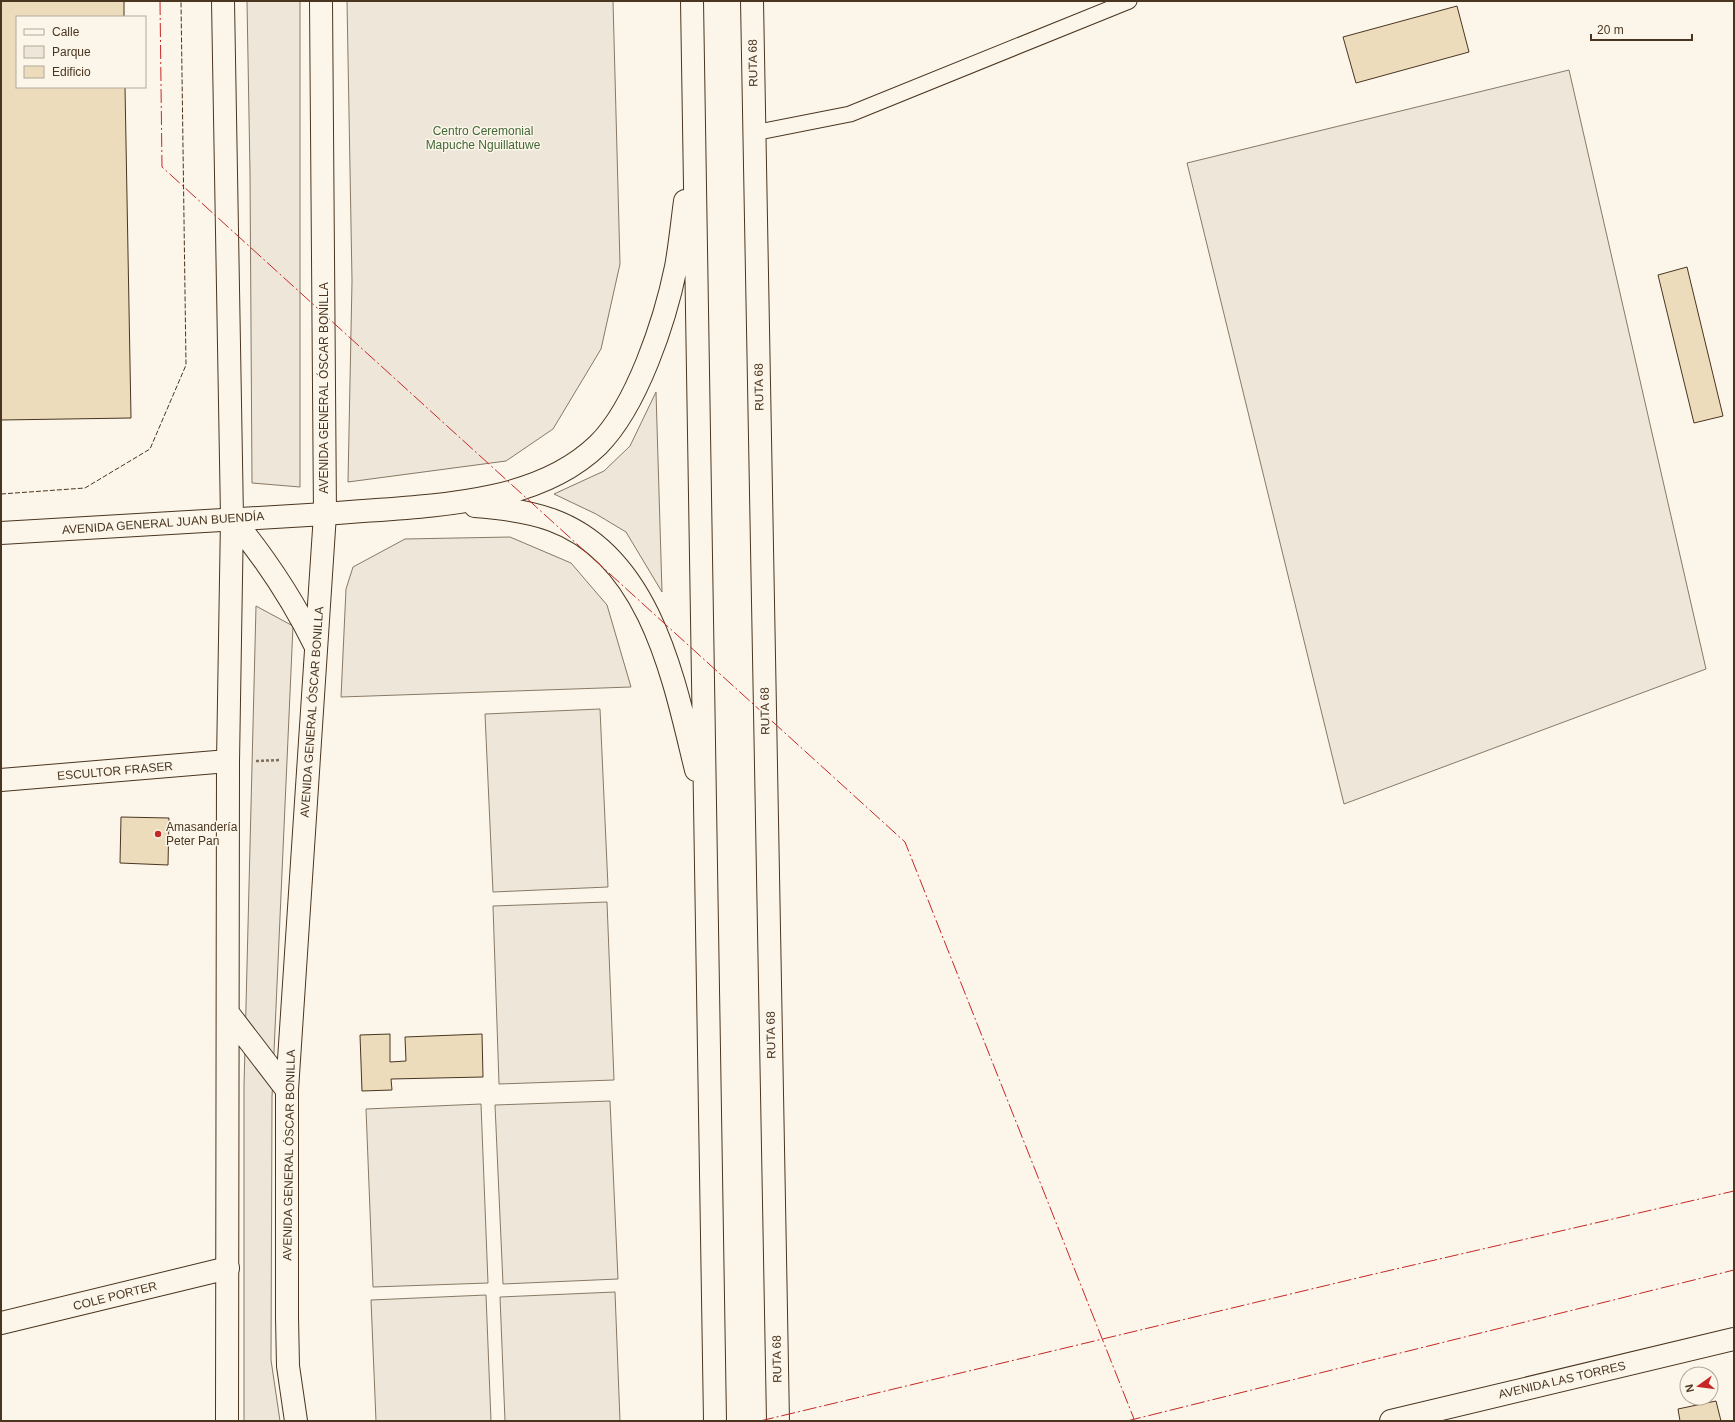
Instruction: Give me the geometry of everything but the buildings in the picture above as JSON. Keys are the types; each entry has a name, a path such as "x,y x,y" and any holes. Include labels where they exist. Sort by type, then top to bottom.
{"main road":[{"path":"223,1 232,518 228,761 227,1421"},
{"name":"AVENIDA GENERAL ÓSCAR BONILLA","path":"296,1421 288,1366 287,1090 325,514 322,1"},
{"path":"692,1 715,1421"},
{"name":"RUTA 68","path":"752,1 778,1421"},
{"path":"452,504 512,491 560,473 598,445 616,422 644,368 666,306 676,268 695,136"},
{"path":"452,504 497,508 553,520 572,530 598,549 627,577 638,593 662,647 682,712 706,811"},
{"name":"AVENIDA GENERAL JUAN BUENDÍA","path":"1,533 232,518 325,514 452,504"},
{"path":"232,518 257,548 280,581 300,614 317,648"},
{"name":"ESCULTOR FRASER","path":"1,780 228,761"},
{"path":"228,1013 287,1090"},
{"name":"COLE PORTER","path":"1,1323 228,1268"},
{"name":"AVENIDA LAS TORRES","path":"1390,1421 1734,1339"}],"lane":[{"path":"754,133 850,114 1129,1"}],"path":[{"path":"228,761 309,760"}],"green space":[{"path":"247,1 300,1 300,487 252,483 250,173"},
{"name":"Centro Ceremonial Mapuche Nguillatuwe","path":"347,1 613,1 620,264 601,349 553,429 506,461 348,482 352,281"},
{"path":"1569,70 1706,669 1344,804 1187,163"},
{"path":"656,392 662,592 626,532 596,514 554,494 604,471 630,446"},
{"path":"510,537 571,563 607,605 631,687 341,697 346,589 353,567 405,539"},
{"path":"256,606 293,626 272,1097 271,1360 280,1421 244,1421 244,1086"},
{"path":"600,709 608,887 493,892 485,714"},
{"path":"607,902 614,1080 499,1084 493,906"},
{"path":"610,1101 618,1279 503,1284 495,1105"},
{"path":"481,1104 488,1283 373,1287 366,1109"},
{"path":"615,1292 620,1421 505,1421 500,1297"},
{"path":"486,1295 491,1421 376,1421 371,1300"}],"fence":[{"path":"1,494 85,488 150,449 186,365 181,1"}],"power":[{"path":"160,1 162,167 905,842 1134,1419"},
{"path":"760,1421 1370,1275 1734,1191"},
{"path":"1127,1421 1734,1270"}],"place":[{"name":"Amasandería Peter Pan","path":"158,834"}]}
